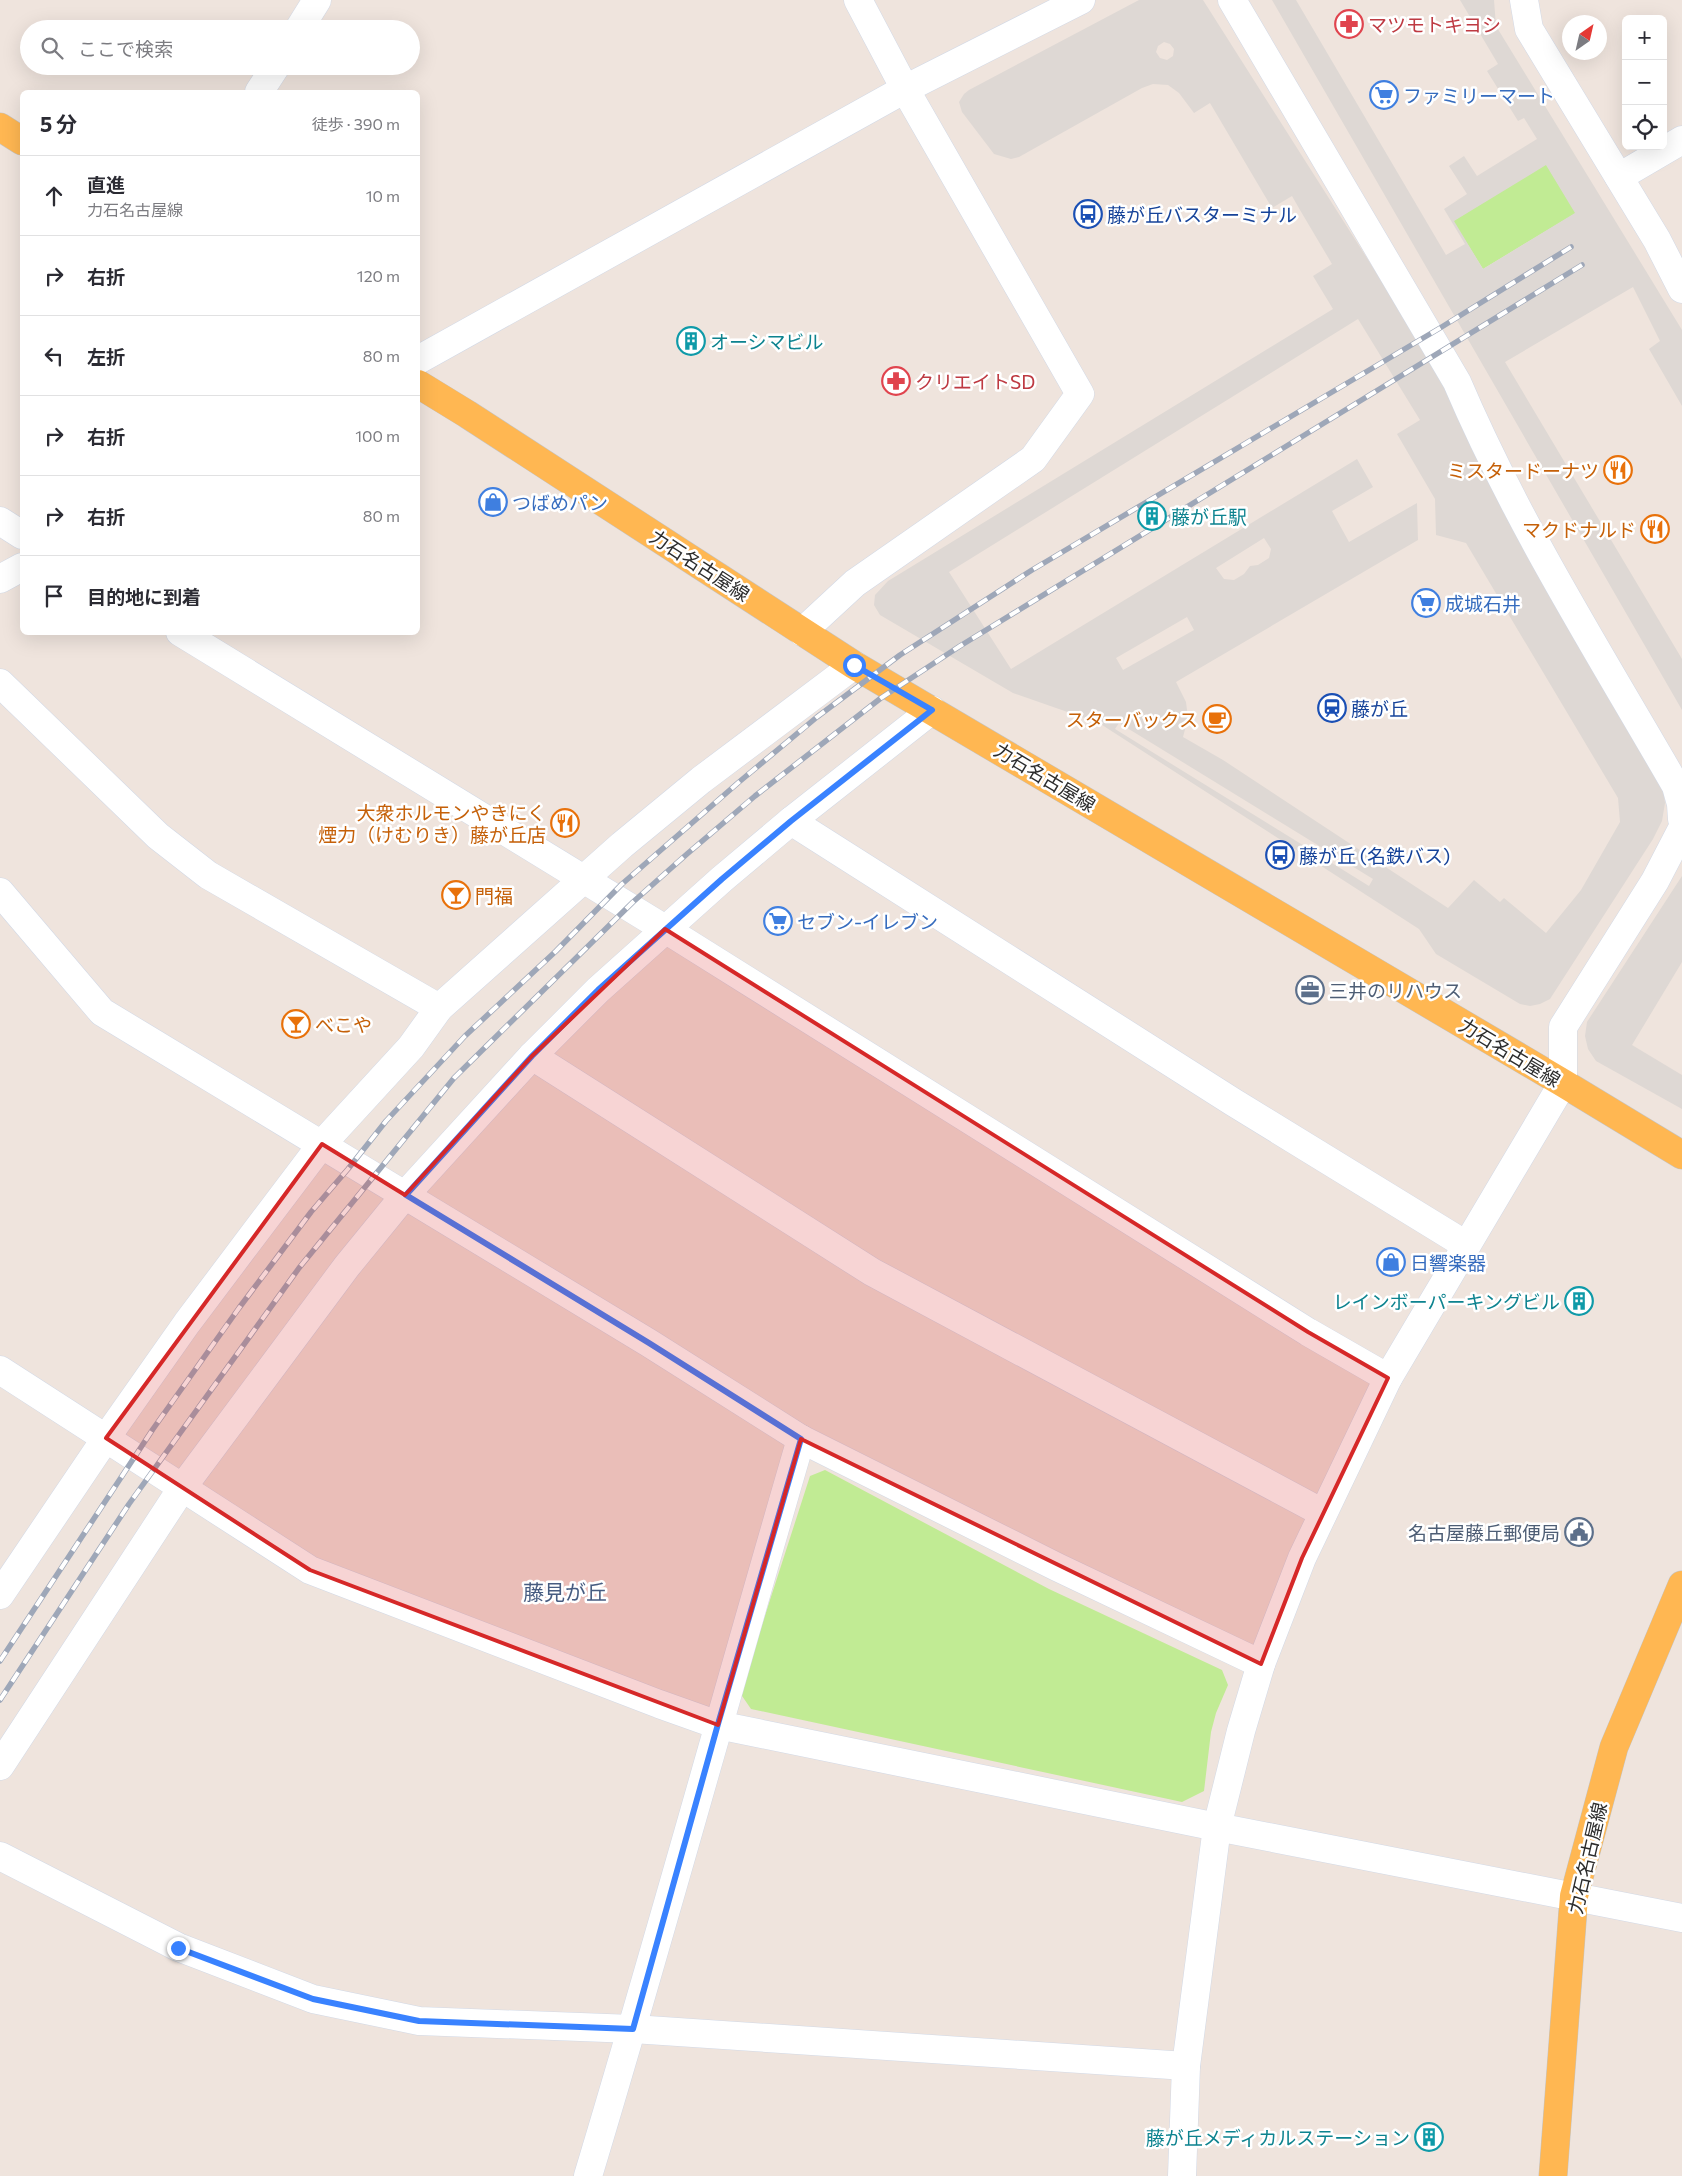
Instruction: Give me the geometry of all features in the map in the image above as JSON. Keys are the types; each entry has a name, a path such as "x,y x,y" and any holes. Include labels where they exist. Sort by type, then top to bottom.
{"main road":[{"path":"0,127 20,140"},
{"name":"力石名古屋線","path":"420,385 854,665 1682,1155"},
{"name":"力石名古屋線","path":"1553,2176 1574,1896 1614,1746 1682,1585"}],"street":[{"path":"305,20 317,0"},
{"path":"802,632 855,583 1034,459 1080,394 905,89 858,0"},
{"path":"420,359 905,89 1081,0"},
{"path":"1232,0 1457,382 1475,425 1514,506 1676,786 1681,804 1682,819"},
{"path":"1524,0 1530,29 1657,240 1682,287"},
{"path":"260,90 270,75"},
{"path":"1619,177 1682,140"},
{"path":"0,521 20,534"},
{"path":"0,579 20,568"},
{"path":"185,635 583,881 665,929 1037,1164 1308,1332 1388,1378"},
{"path":"0,1595 106,1438 187,1323 322,1144 411,1047 439,1008 622,845 701,780 854,665"},
{"path":"0,683 158,836 208,875 439,1008"},
{"path":"0,1766 182,1488 347,1266 406,1195 532,1056 598,990 665,929 791,821 932,710"},
{"path":"791,821 1233,1102 1466,1245"},
{"path":"1182,2176 1186,2066 1217,1827 1241,1731 1261,1664 1302,1558 1388,1378 1563,1083 1563,1027 1655,881 1682,829"},
{"path":"0,892 102,1012 649,1343 801,1439 1057,1567 1261,1664"},
{"path":"532,1056 872,1272 1323,1513"},
{"path":"0,1370 310,1570 658,1704 718,1724 1217,1827 1682,1918"},
{"path":"588,2176 633,2029 718,1724 801,1439"},
{"path":"0,1856 178,1948 313,1999 419,2021 633,2029 1186,2066"}],"highlighted area":[{"path":"665,929 1308,1332 1388,1378 1302,1558 1261,1664 801,1439 718,1725 310,1570 106,1438 322,1144 405,1195 532,1056"}],"green space":[{"path":"1546,164 1576,213 1483,269 1453,221"},
{"path":"825,1470 1049,1589 1222,1670 1228,1685 1216,1713 1211,1732 1204,1791 1182,1802 751,1709 740,1693 810,1476"}],"shaded area":[{"path":"1139,0 1203,0 1452,392 1663,787 1665,803 1662,821 1653,839 1550,999 1530,1006 1520,1004 1436,954 1419,929 1099,723 1013,693 880,615 874,605 875,595 888,581 1333,309 1313,276 1332,264 1292,196 1272,208 1210,103 1194,113 1179,93 1168,85 1153,84 1142,88 1019,157 1011,159 994,154 962,112 959,102 969,90","holes":["1164,42 1170,44 1174,49 1173,56 1167,60 1160,58 1156,52 1158,46","1358,319 1420,420 1397,434 1435,499 1436,535 1466,543 1618,798 1620,822 1581,890 1546,933 1504,898 1500,902 1474,880 1448,908 1223,760 1183,737 1188,718 1186,702 1176,682 1418,540 1417,503 1349,542 1332,511 1373,487 1357,459 1011,669 949,572","1264,538 1271,549 1269,558 1258,565 1250,566 1244,574 1234,580 1224,579 1216,568","1187,617 1194,630 1123,670 1116,658","1119,723 1373,879 1369,886 1115,729"]},
{"path":"1272,0 1296,0 1446,255 1465,244 1444,209 1467,194 1449,166 1464,156 1477,176 1537,139 1524,118 1518,121 1487,71 1498,64 1460,0 1494,0 1496,26 1682,330 1682,406 1649,349 1660,341 1633,287 1505,362 1682,659 1682,710","holes":["1546,165 1575,213 1483,269 1454,221"]},
{"path":"1682,876 1682,962 1632,1045 1682,1075 1682,1109 1596,1061 1588,1049 1585,1036 1587,1022"}],"railway":[{"path":"0,1661 153,1429 239,1308 311,1212 386,1121 465,1036 556,951 622,884 817,717 900,655 1032,570 1440,328 1571,247"},
{"path":"0,1700 129,1504 299,1268 454,1078 633,902 755,796 881,698 960,646 1582,265"}],"place":[{"name":"マツモトキヨシ","path":"1349,24"},
{"name":"ファミリーマート","path":"1384,95"},
{"name":"藤が丘バスターミナル","path":"1088,214"},
{"name":"オーシマビル","path":"691,341"},
{"name":"クリエイトSD","path":"896,381"},
{"name":"ミスタードーナツ","path":"1618,470"},
{"name":"つばめパン","path":"493,502"},
{"name":"藤が丘駅","path":"1152,516"},
{"name":"マクドナルド","path":"1655,529"},
{"name":"成城石井","path":"1426,603"},
{"name":"藤が丘","path":"1332,708"},
{"name":"スターバックス","path":"1217,719"},
{"name":"大衆ホルモンやきにく 煙力（けむりき）藤が丘店","path":"565,823"},
{"name":"藤が丘 (名鉄バス)","path":"1280,855"},
{"name":"門福","path":"456,895"},
{"name":"セブン-イレブン","path":"778,921"},
{"name":"三井のリハウス","path":"1310,990"},
{"name":"べこや","path":"296,1024"},
{"name":"日響楽器","path":"1391,1262"},
{"name":"レインボーパーキングビル","path":"1579,1301"},
{"name":"名古屋藤丘郵便局","path":"1579,1532"},
{"name":"藤が丘メディカルステーション","path":"1429,2137"}],"district":[{"name":"藤見が丘","path":"565,1591"}],"route":[{"path":"178,1948 313,1999 419,2021 633,2029 718,1724 801,1439 649,1343 406,1195 532,1056 598,990 722,879 791,821 932,710 854,665"}]}
